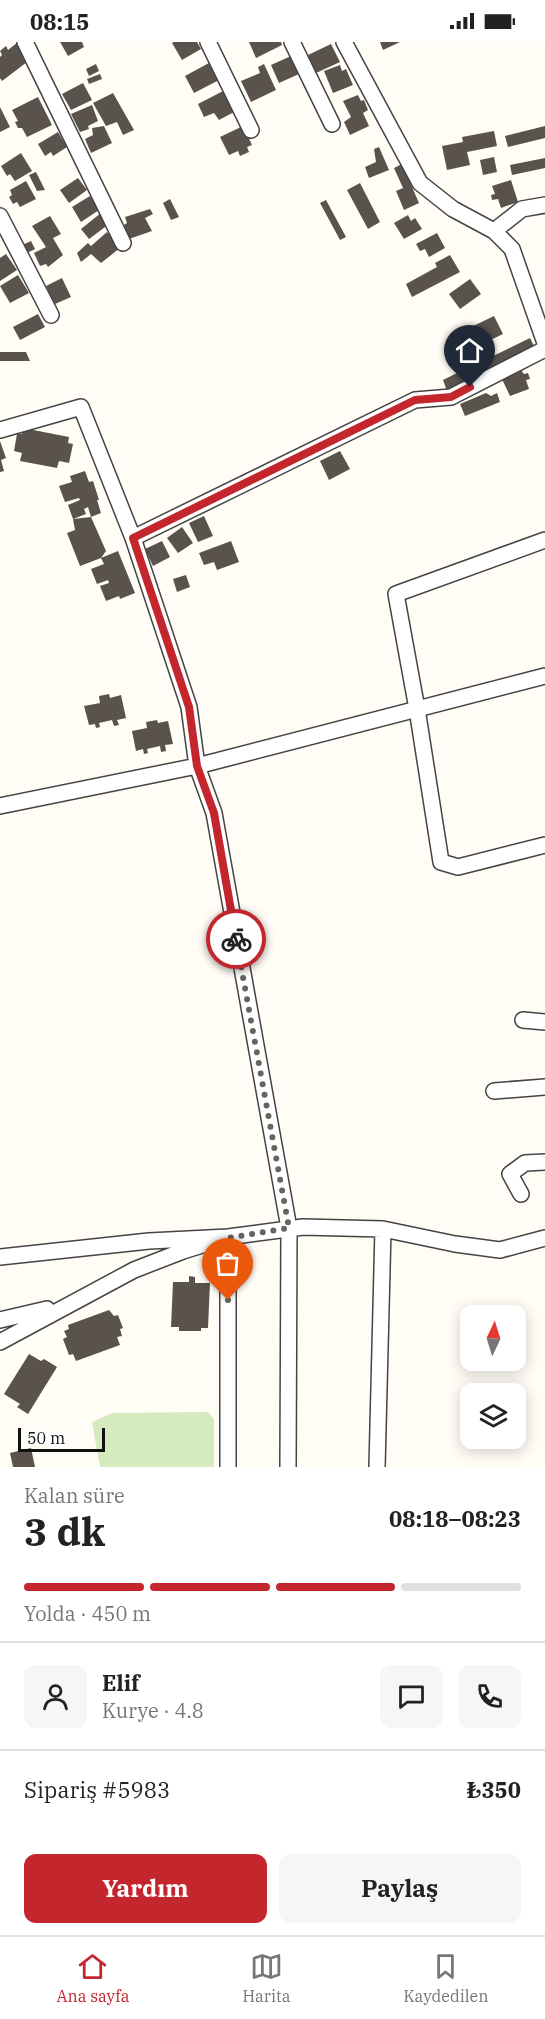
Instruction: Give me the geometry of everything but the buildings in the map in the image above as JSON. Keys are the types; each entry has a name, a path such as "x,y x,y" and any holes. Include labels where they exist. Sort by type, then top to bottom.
{"street":[{"path":"26,42 123,243"},
{"path":"292,42 333,124"},
{"path":"344,42 420,183 453,209 494,231 512,249 545,343"},
{"path":"215,44 251,130"},
{"path":"494,231 522,209 545,205"},
{"path":"0,216 51,315"},
{"path":"133,538 415,400 451,397 545,350"},
{"path":"0,430 81,407 133,538 189,707 197,766 214,813 289,1228 288,1467"},
{"path":"545,540 396,594 441,861 458,867 545,845"},
{"path":"0,806 197,766 545,676"},
{"path":"523,1020 545,1022"},
{"path":"494,1091 545,1087"},
{"path":"521,1194 510,1174 525,1163 545,1162"},
{"path":"0,1342 65,1305 134,1270 183,1251 228,1238 303,1227 383,1229 455,1244 500,1250 545,1238"},
{"path":"376,1467 383,1229"},
{"path":"0,1257 149,1241 228,1238"},
{"path":"228,1238 228,1467"},
{"path":"0,1320 65,1305"}],"green space":[{"path":"208,1412 214,1419 214,1467 100,1467 92,1422 112,1413"}],"way so far":[{"path":"228,1300 228,1238 289,1228 236,939"}],"route":[{"path":"236,939 214,813 197,766 189,707 133,538 415,400 451,397 470,387"}]}
